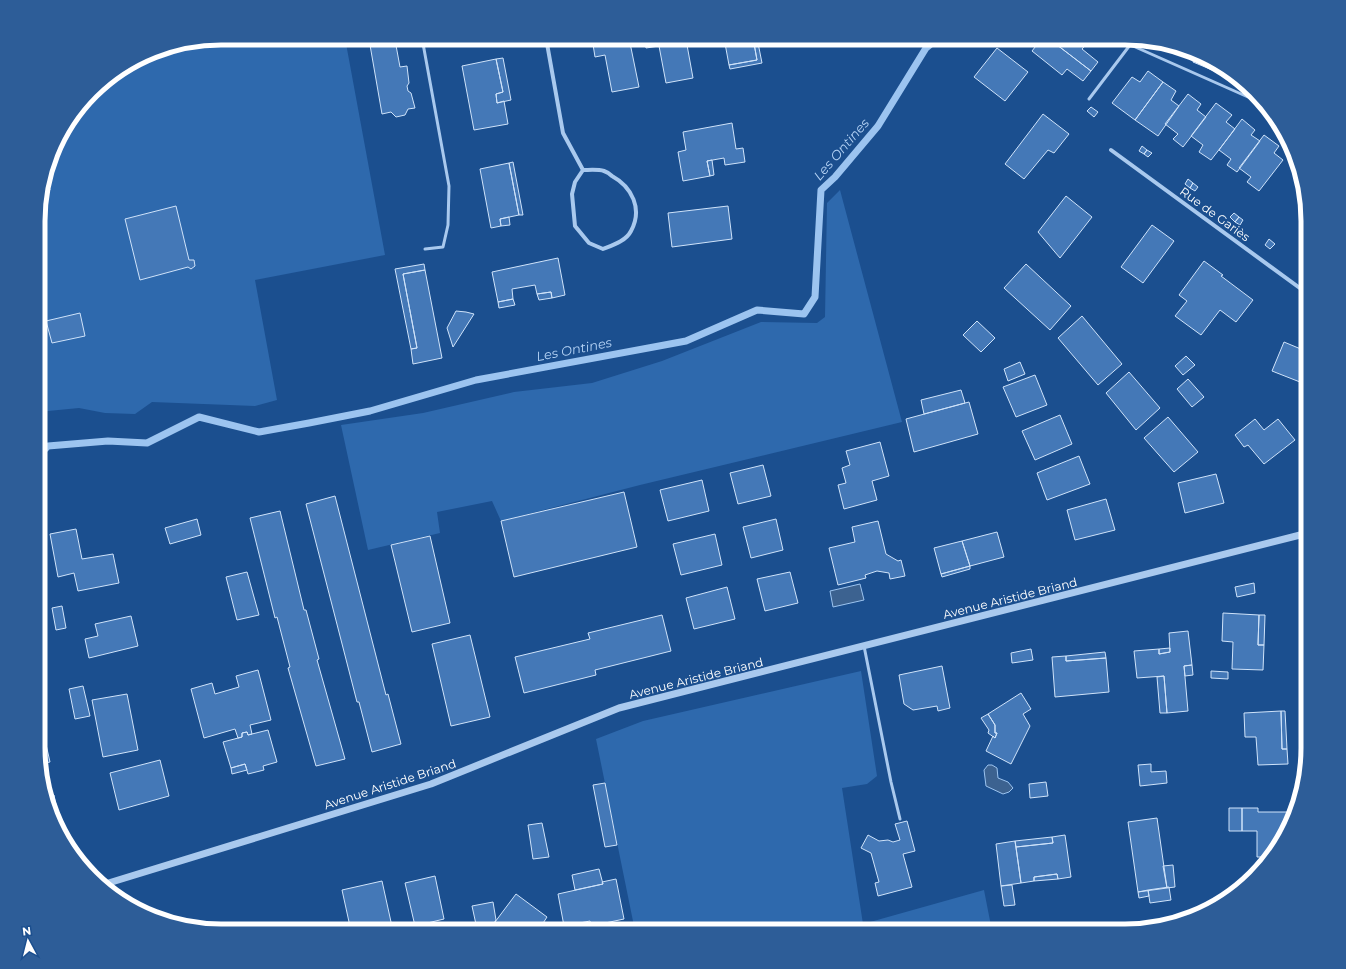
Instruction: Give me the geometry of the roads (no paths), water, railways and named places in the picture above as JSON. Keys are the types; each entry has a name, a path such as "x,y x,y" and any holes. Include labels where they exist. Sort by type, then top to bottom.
{"street":[{"path":"547,45 563,133 583,170"},
{"name":"Rue de Gariès","path":"1110,150 1301,289"},
{"path":"583,170 604,171 620,180 631,191 635,203 636,218 631,232 620,242 603,249 589,243 575,226 572,194 575,182 583,170"},
{"name":"Avenue Aristide Briand","path":"108,883 431,784 619,708 1301,535"}],"lane":[{"path":"423,45 449,186 448,225 443,247 425,249"},
{"path":"1089,99 1130,45 1252,99"},
{"path":"864,646 891,782 900,819"}],"waterway":[{"name":"Les Ontines","path":"45,449 48,446 108,441 147,443 199,417 259,432 370,411 476,380 686,341 757,310 804,314 815,297 821,190 835,177 878,126 926,48 930,45"}]}
